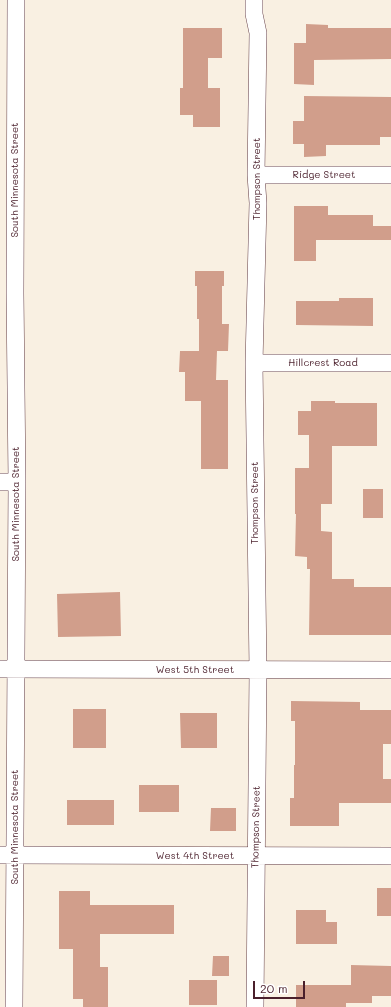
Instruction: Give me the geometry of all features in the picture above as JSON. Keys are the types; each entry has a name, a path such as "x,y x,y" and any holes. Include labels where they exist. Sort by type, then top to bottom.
{"street":[{"name":"South Minnesota Street","path":"14,1007 8,855 7,293 8,107 16,0"},
{"name":"Thompson Street","path":"254,0 254,14 258,33 256,175 258,203 254,363 258,670 255,1007"},
{"name":"Ridge Street","path":"256,175 391,175"},
{"name":"Hillcrest Road","path":"254,363 391,363"},
{"name":"West 5th Street","path":"8,669 391,670"},
{"name":"West 4th Street","path":"8,855 391,856"}],"building":[{"path":"306,24 328,25 328,28 391,28 391,59 314,60 314,85 294,84 294,43 306,43"},
{"path":"183,28 222,28 222,58 208,58 208,88 220,88 220,127 193,127 193,115 180,115 180,88 183,88"},
{"path":"304,96 391,97 391,137 380,137 380,145 326,145 326,156 304,157 304,144 293,144 293,121 304,121"},
{"path":"294,206 328,206 328,215 373,215 373,226 391,226 391,240 316,240 316,261 294,261"},
{"path":"195,271 224,271 224,286 222,286 222,324 229,324 228,351 217,351 216,380 228,380 228,469 201,469 201,401 185,401 185,372 179,372 180,351 199,351 199,319 197,319 197,286 195,286"},
{"path":"339,298 373,298 373,326 296,325 296,301 339,301"},
{"path":"311,401 335,401 335,403 377,403 377,446 332,446 332,504 321,504 321,531 332,532 332,579 354,579 354,587 391,587 391,635 309,635 310,569 307,569 307,557 295,556 295,468 309,468 309,435 298,435 298,411 311,411"},
{"path":"363,489 383,489 383,518 363,518"},
{"path":"120,592 121,636 58,637 57,594"},
{"path":"291,701 360,702 360,710 391,710 391,744 383,744 383,779 391,779 391,803 339,803 339,826 290,826 290,798 294,798 295,765 295,721 291,721"},
{"path":"73,709 106,709 106,748 73,748"},
{"path":"180,713 217,713 217,748 181,748"},
{"path":"139,785 179,785 179,812 139,812"},
{"path":"67,800 114,800 114,825 67,825"},
{"path":"211,808 236,808 236,831 210,831"},
{"path":"377,888 391,888 391,916 377,916"},
{"path":"59,891 90,891 90,905 174,905 174,934 100,934 100,967 108,967 108,1007 83,1007 83,999 73,999 73,949 59,949"},
{"path":"296,910 326,910 326,922 337,922 337,944 296,944"},
{"path":"213,956 229,956 229,976 212,976"},
{"path":"351,965 391,966 391,996 372,996 372,1003 346,1003 346,1007 296,1007 296,985 351,985"},
{"path":"189,980 217,980 217,1005 189,1005"}]}
